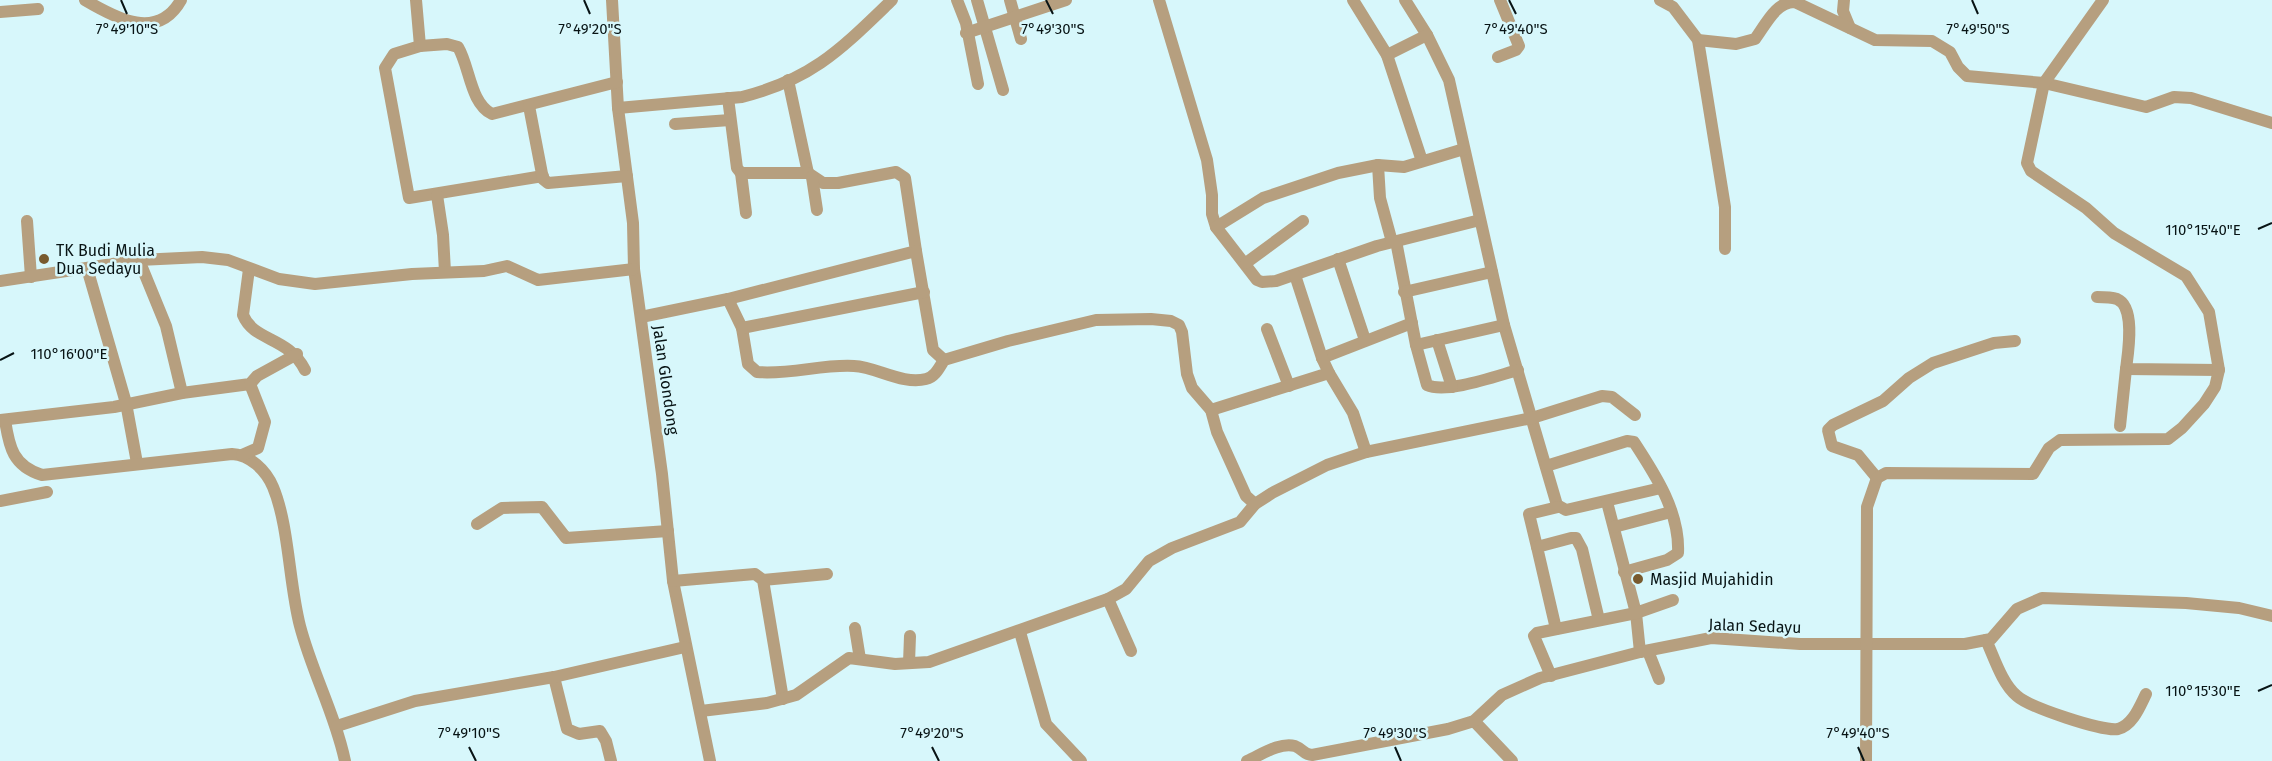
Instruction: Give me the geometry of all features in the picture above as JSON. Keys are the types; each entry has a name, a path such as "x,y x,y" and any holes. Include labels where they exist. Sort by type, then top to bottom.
{"street":[{"path":"85,0 132,22 152,25 163,21 175,11 181,0"},
{"path":"416,0 420,46"},
{"name":"Jalan Glondong","path":"612,0 618,108 633,223 634,268 662,474 673,580 710,761"},
{"path":"618,108 759,93 818,67 842,49 892,0"},
{"path":"957,0 966,23 966,33 978,84"},
{"path":"976,0 1003,90"},
{"path":"1010,0 1021,39"},
{"path":"966,33 1066,0"},
{"path":"1159,0 1207,160 1212,214 1216,227 1262,282 1295,275 1338,258 1394,242 1480,220"},
{"path":"1353,0 1387,55 1422,161"},
{"path":"1406,0 1427,34 1449,80 1504,325 1558,507"},
{"path":"1498,57 1516,50 1518,46 1500,0"},
{"path":"1660,0 1673,7 1698,40 1725,207 1725,249"},
{"path":"1844,0 1843,10 1850,28"},
{"path":"1866,761 1867,507 1876,478 1886,473 2033,474 2049,448 2060,440 2168,439 2182,428 2204,404 2215,387 2220,370 2209,312 2186,276 2114,233 2086,208 2031,171 2027,163 2028,149 2044,83 2103,0"},
{"path":"1698,40 1736,44 1755,39 1778,8 1788,2 1800,4 1875,40 1932,40 1950,52 1958,68 1967,76 2044,83 2146,106 2174,98 2191,98 2272,123"},
{"path":"0,12 38,9"},
{"path":"1387,55 1427,34"},
{"path":"543,176 409,198 385,68 394,54 420,46 447,44 458,47 477,97 485,110 499,114 617,82"},
{"path":"788,80 817,210"},
{"path":"728,98 737,168 741,173 746,213"},
{"path":"690,102 691,123"},
{"path":"529,106 543,176 548,183 627,176"},
{"path":"675,124 730,120"},
{"path":"1216,227 1263,198 1338,173 1378,165 1404,167 1464,149"},
{"path":"1378,165 1380,198 1394,242 1427,385 1452,387 1518,370"},
{"path":"741,173 810,175 823,183 838,183 896,172 902,174 905,178 933,350 944,360"},
{"path":"436,195 443,236 445,272"},
{"path":"27,220 31,277"},
{"path":"1246,263 1303,221"},
{"path":"641,317 728,299 916,251"},
{"path":"0,281 139,260 202,257 228,261 279,279 315,284 445,272 484,271 507,266 538,280 634,268"},
{"path":"1338,258 1365,340"},
{"path":"139,260 166,326 182,393"},
{"path":"87,268 126,403 137,463"},
{"path":"249,268 243,315 246,322 256,332 279,342 297,354 305,370"},
{"path":"1404,292 1492,272"},
{"path":"1295,275 1322,358 1353,413 1366,452"},
{"path":"742,327 924,292"},
{"path":"2097,297 2118,299 2125,306 2131,334 2120,426"},
{"path":"728,299 742,327 748,364 757,372 853,366 875,369 896,377 925,380 934,376 944,360 1008,341 1096,320 1171,321 1179,325 1182,332 1187,375 1192,388 1211,410 1217,432 1246,496 1255,504"},
{"path":"1322,358 1412,323"},
{"path":"1416,345 1504,325"},
{"path":"1267,329 1289,386"},
{"path":"1437,340 1452,387"},
{"path":"1876,478 1858,455 1832,446 1828,430 1833,425 1882,400 1933,363 1994,343 2015,341"},
{"path":"250,384 265,423 258,448 242,455 137,463 42,475 18,463 10,450 3,420 114,407 182,393 250,384 257,376 297,354"},
{"path":"2126,369 2220,370"},
{"path":"1211,410 1329,373"},
{"path":"701,711 783,699 808,688 849,658 895,664 929,662 1020,632 1108,599 1126,589 1149,561 1173,548 1240,522 1255,504 1318,469 1366,452 1532,418 1606,395 1635,415"},
{"path":"1546,466 1631,440 1661,488 1671,512 1678,553 1667,560 1624,572"},
{"path":"242,455 265,473 272,485 300,627 337,726 345,761"},
{"path":"1557,629 1528,514 1558,507 1566,510 1608,502 1661,488"},
{"path":"0,501 47,492"},
{"path":"1608,502 1644,652 1659,679"},
{"path":"477,524 502,508 536,506 546,510 566,538 668,531"},
{"path":"1614,527 1671,512"},
{"path":"1537,547 1571,538 1579,542 1599,620"},
{"path":"673,580 755,574 763,580 827,574"},
{"path":"763,580 783,699"},
{"path":"2146,694 2139,710 2128,723 2118,729 2107,729 2055,714 2016,696 2008,686 1986,640 1996,635 2017,609 2042,598 2186,603 2239,608 2272,616"},
{"path":"1108,599 1131,651"},
{"path":"1551,676 1534,636 1541,632 1636,613 1672,600"},
{"path":"855,628 860,659"},
{"path":"1020,632 1046,724 1081,761"},
{"path":"909,663 910,636"},
{"name":"Jalan Sedayu","path":"1247,761 1282,746 1295,747 1312,755 1448,729 1474,721 1502,695 1551,676 1644,652 1711,638 1800,644 1965,644 1986,640"},
{"path":"337,726 415,701 554,677 685,647"},
{"path":"554,677 567,729 579,734 600,731 606,741 611,761"},
{"path":"1474,721 1512,761"}],"place":[{"name":"TK Budi Mulia Dua Sedayu","path":"44,259"},
{"name":"Masjid Mujahidin","path":"1638,579"}]}
